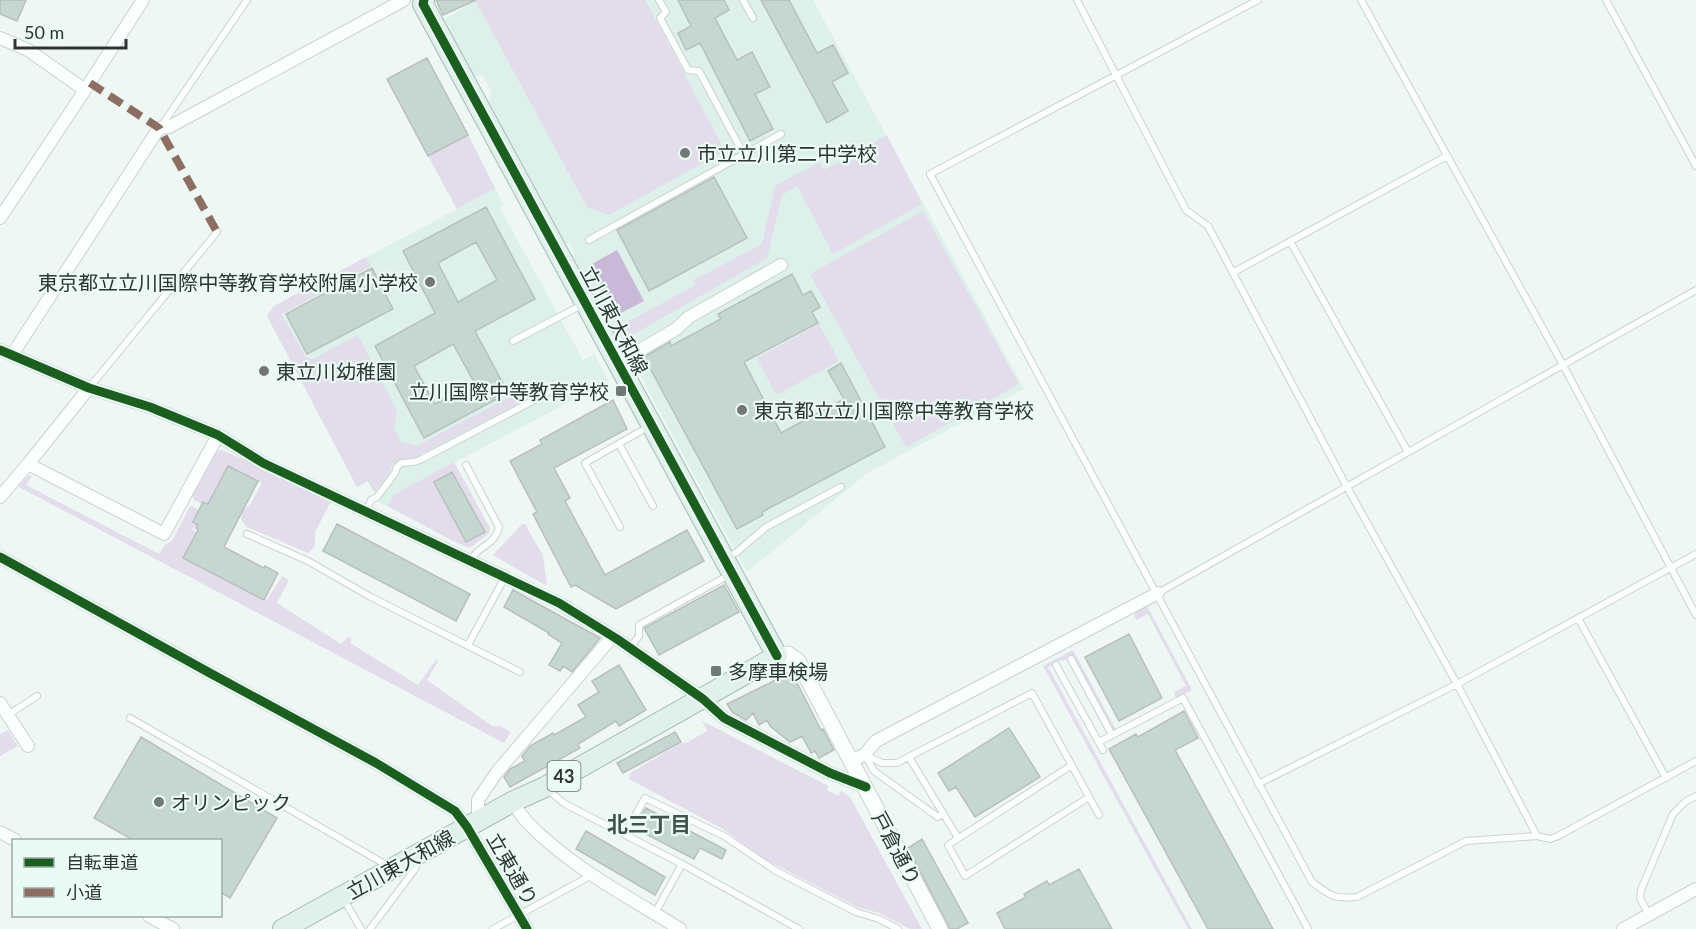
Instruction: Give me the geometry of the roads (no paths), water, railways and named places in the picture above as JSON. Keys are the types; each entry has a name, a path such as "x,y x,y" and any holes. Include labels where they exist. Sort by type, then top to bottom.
{"main road":[{"name":"立川東大和線","path":"283,929 512,802 544,787 777,656 423,4 424,0"}],"street":[{"path":"0,218 142,0"},
{"path":"12,355 159,128 169,127 404,0"},
{"path":"0,38 28,50 85,90"},
{"path":"618,363 676,329 689,317 781,265"},
{"path":"0,350 88,388 150,407 218,435 263,463 559,603 630,648 703,699 724,718 830,773 866,787"},
{"path":"0,497 88,388"},
{"path":"28,464 164,534 218,435"},
{"name":"立東通り","path":"0,557 376,763 455,810 472,824 527,929"},
{"path":"858,757 876,741 1158,593"},
{"path":"472,824 478,800 497,772 612,637"},
{"name":"戸倉通り","path":"777,656 788,654 798,661 858,757 866,787 940,929"},
{"path":"0,703 28,746"},
{"path":"512,802 528,823 557,849 592,875 680,929"},
{"path":"1623,929 1696,889"},
{"path":"152,917 173,929"}],"lane":[{"path":"159,128 247,0"},
{"path":"659,0 666,12 660,18 682,60 688,70 699,71 744,155"},
{"path":"743,0 753,18"},
{"path":"1077,0 1186,210 1208,226 1234,272 1347,487 1457,684 1537,836"},
{"path":"1258,0 930,174 1312,882 1339,899 1357,897 1466,841 1537,836 1550,839 1696,761"},
{"path":"1361,0 1563,366 1696,615"},
{"path":"1606,0 1696,166"},
{"path":"589,240 781,134"},
{"path":"1234,272 1447,156"},
{"path":"88,388 217,232"},
{"path":"1290,241 1408,452"},
{"path":"1158,593 1696,290"},
{"path":"513,341 585,303"},
{"path":"366,511 371,500 378,497 401,464 420,460 546,394 555,384"},
{"path":"620,527 585,462 651,425"},
{"path":"619,444 653,506"},
{"path":"466,465 499,527 497,536 474,554 471,560"},
{"path":"630,648 639,636 639,625 728,567 736,552 766,527 841,487"},
{"path":"247,534 308,561 369,596 520,672"},
{"path":"1258,784 1457,684 1696,554"},
{"path":"468,645 505,576"},
{"path":"1578,618 1666,777"},
{"path":"1071,659 1113,735"},
{"path":"1056,665 1103,750"},
{"path":"858,757 882,764 897,763 1032,693 1099,814"},
{"path":"8,715 37,696"},
{"path":"1099,742 1183,698 1308,929"},
{"path":"130,718 392,868"},
{"path":"858,757 938,818 943,814"},
{"path":"909,757 958,838"},
{"path":"1072,765 948,845 965,876 1089,797"},
{"path":"544,787 565,804 682,864 799,929"},
{"path":"1649,915 1640,898 1641,890 1673,814 1685,802 1696,796"},
{"path":"625,834 645,798 724,836 776,871 856,912 879,919 898,929"},
{"path":"370,929 415,869 422,852"},
{"path":"655,913 682,864"},
{"path":"493,929 592,875"},
{"path":"342,896 360,929"}],"place":[{"name":"市立立川第二中学校","path":"685,153"},
{"name":"東京都立立川国際中等教育学校附属小学校","path":"430,282"},
{"name":"東立川幼稚園","path":"264,371"},
{"name":"立川国際中等教育学校","path":"621,391"},
{"name":"東京都立立川国際中等教育学校","path":"742,410"},
{"name":"多摩車検場","path":"716,671"},
{"name":"オリンピック","path":"159,802"}],"district":[{"name":"北三丁目","path":"649,823"}]}
